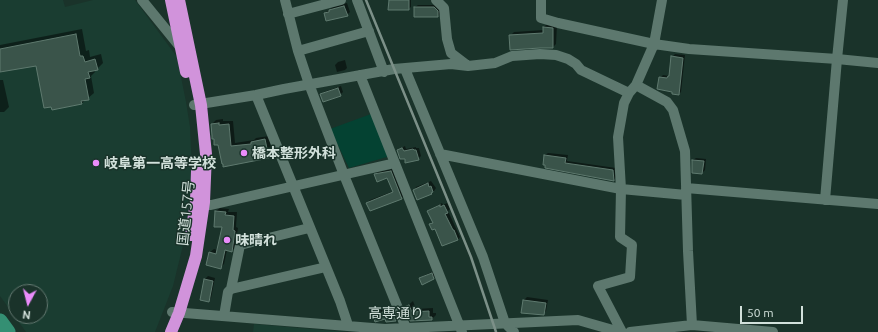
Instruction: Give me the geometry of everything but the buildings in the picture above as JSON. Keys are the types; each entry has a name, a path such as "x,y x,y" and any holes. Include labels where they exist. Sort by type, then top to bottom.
{"highway":[{"name":"国道157号","path":"171,0 181,49 197,105 198,154 196,202 188,255 171,332"},
{"name":"国道157号","path":"164,332 175,312 196,256 204,205 206,154 179,0"}],"street":[{"path":"142,0 181,49"},
{"path":"285,0 298,51 310,84 344,175 406,328"},
{"path":"288,14 341,0"},
{"path":"357,0 384,72"},
{"path":"436,0 444,8 447,39 451,54 468,66"},
{"path":"541,0 541,18 654,44 689,49 878,63"},
{"path":"621,332 598,286 630,277 632,245 620,237 621,189 618,137 624,103 654,44 662,0"},
{"path":"825,200 843,0"},
{"path":"298,51 369,31"},
{"path":"197,105 394,69 451,64 468,66 495,63 512,56 540,54 556,55 568,59 581,70 667,102 673,110 685,151 692,325"},
{"path":"405,69 482,257 505,323 514,332"},
{"path":"360,76 462,329"},
{"path":"256,95 282,156 292,186 340,301 348,325"},
{"path":"440,154 621,189 878,204"},
{"path":"204,205 211,205 395,163"},
{"path":"224,316 228,292 231,289 240,245 309,228"},
{"path":"231,289 326,268"},
{"name":"高専通り","path":"175,312 348,325 386,330 406,328 462,329 505,323 578,320 621,332"},
{"path":"630,332 692,325 728,330 773,332"}],"shaded area":[{"name":"岐阜第一高等学校","path":"0,0 63,0 65,7 93,0 135,0 177,57 190,127 192,170 185,237 173,286 155,332 26,332 20,324 48,324 48,284 8,284 8,307 0,296"},
{"path":"371,114 390,156 349,168 330,129"},
{"path":"254,324 347,332 253,332"}],"waterway":[{"path":"0,321 8,332"}],"railway":[{"path":"366,0 471,257 496,332"}],"place":[{"name":"橋本整形外科","path":"244,153"},
{"name":"岐阜第一高等学校","path":"96,163"},
{"name":"味晴れ","path":"227,240"}]}
